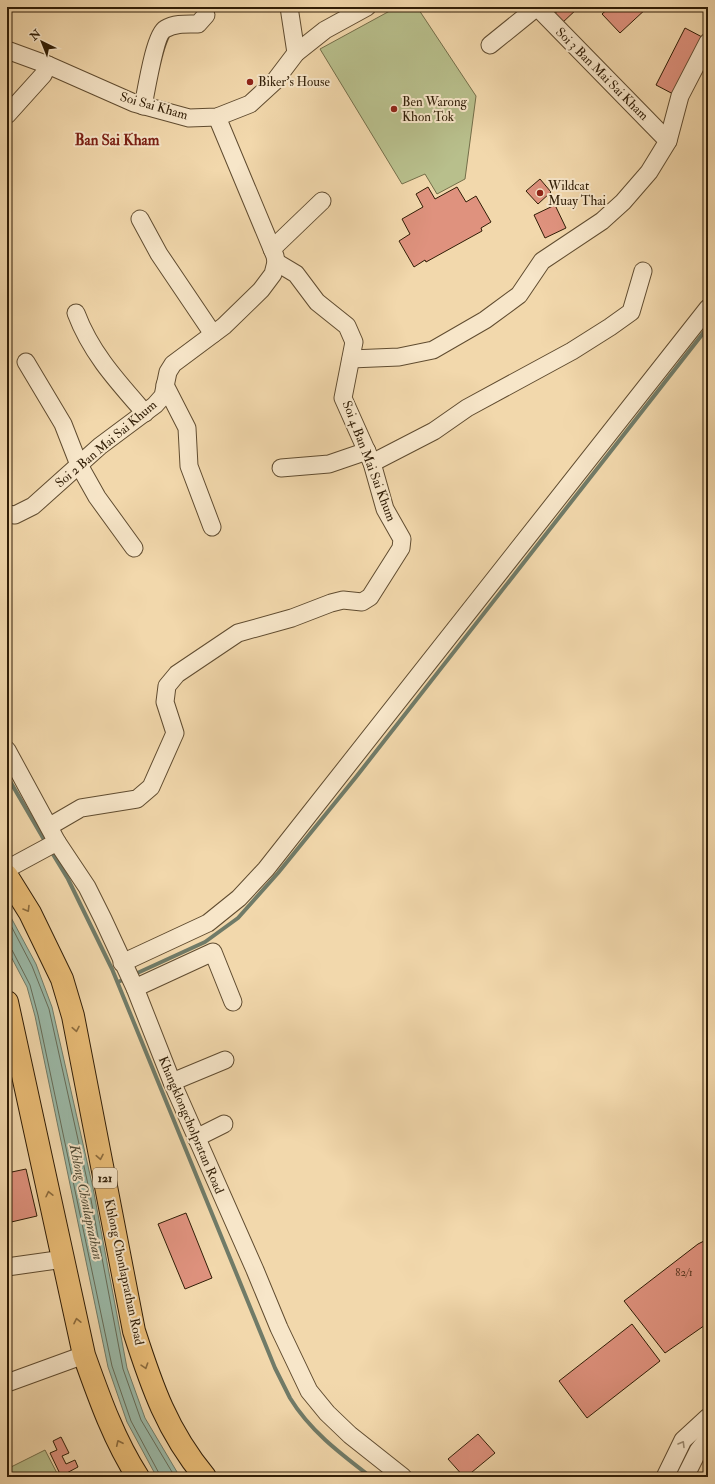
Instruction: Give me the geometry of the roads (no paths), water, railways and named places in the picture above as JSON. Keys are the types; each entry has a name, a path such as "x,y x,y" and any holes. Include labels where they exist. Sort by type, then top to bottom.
{"main road":[{"name":"Khlong Chonlaprathan Road","path":"7,876 30,913 45,942 62,979 71,1008 134,1331 149,1377 176,1439 205,1477"},
{"path":"7,1002 84,1355 105,1412 127,1460 138,1477"}],"street":[{"path":"289,7 296,53"},
{"name":"Soi Sai Kham","path":"7,50 48,65 143,106 190,118 217,117 250,104 274,82 296,53 325,30 367,7"},
{"path":"490,45 537,7"},
{"name":"Soi 3 Ban Mai Sai Kham","path":"537,7 668,141"},
{"path":"143,106 158,40 164,29 177,24 198,24 206,15"},
{"path":"351,359 400,357 433,350 472,328 519,295 542,261 602,221 623,202 649,172 668,141 680,96 708,42"},
{"path":"7,115 43,75 48,65"},
{"path":"217,117 274,256 322,201"},
{"path":"140,219 160,254 213,334"},
{"name":"Soi 2 Ban Mai Sai Khum","path":"7,514 15,515 33,506 100,446 145,412 162,396 173,364 213,334 261,290 273,274 274,256"},
{"name":"Soi 4 Ban Mai Sai Khum","path":"50,826 81,808 137,799 150,787 175,733 165,702 167,686 177,674 238,633 292,618 343,600 362,602 370,597 401,548 402,538 385,509 369,457 343,398 354,342 347,326 317,302 296,274 274,256"},
{"path":"280,468 328,464 369,457 434,431 467,408 572,351 631,312 643,271"},
{"path":"122,963 208,923 239,898 266,869 708,308"},
{"path":"76,313 82,331 108,371 145,412"},
{"path":"26,362 63,424 79,465 96,497 134,548"},
{"path":"165,385 187,428 189,466 212,527"},
{"name":"Khangklongcholpratan Road","path":"7,750 50,826 55,843 87,887 133,985 196,1138 287,1346 309,1391 327,1413 350,1434 403,1477"},
{"path":"7,869 55,843"},
{"path":"133,985 213,952 233,1002"},
{"path":"172,1082 225,1060"},
{"path":"196,1138 224,1124"},
{"path":"7,1268 64,1259"},
{"path":"7,1383 84,1355"},
{"path":"665,1477 683,1440 708,1417"},
{"path":"685,1477 698,1451 708,1438"}],"water":[{"name":"Khlong Chonlaprathan","path":"7,910 36,964 52,1007 93,1188 127,1368 145,1418 180,1477 158,1477 154,1472 127,1422 108,1367 35,1016 27,987 7,949"}],"waterway":[{"path":"133,975 205,942 238,918 278,873 356,777 708,327"},
{"path":"7,776 46,843"},
{"path":"51,851 68,879 112,969 275,1368 290,1398 307,1421 337,1451 371,1477"},
{"path":"118,982 127,978"}],"place":[{"name":"Biker's House","path":"250,82"},
{"name":"Ben Warong Khon Tok","path":"394,109"},
{"name":"Wildcat Muay Thai","path":"540,193"}],"district":[{"name":"Ban Sai Kham","path":"117,140"}]}
